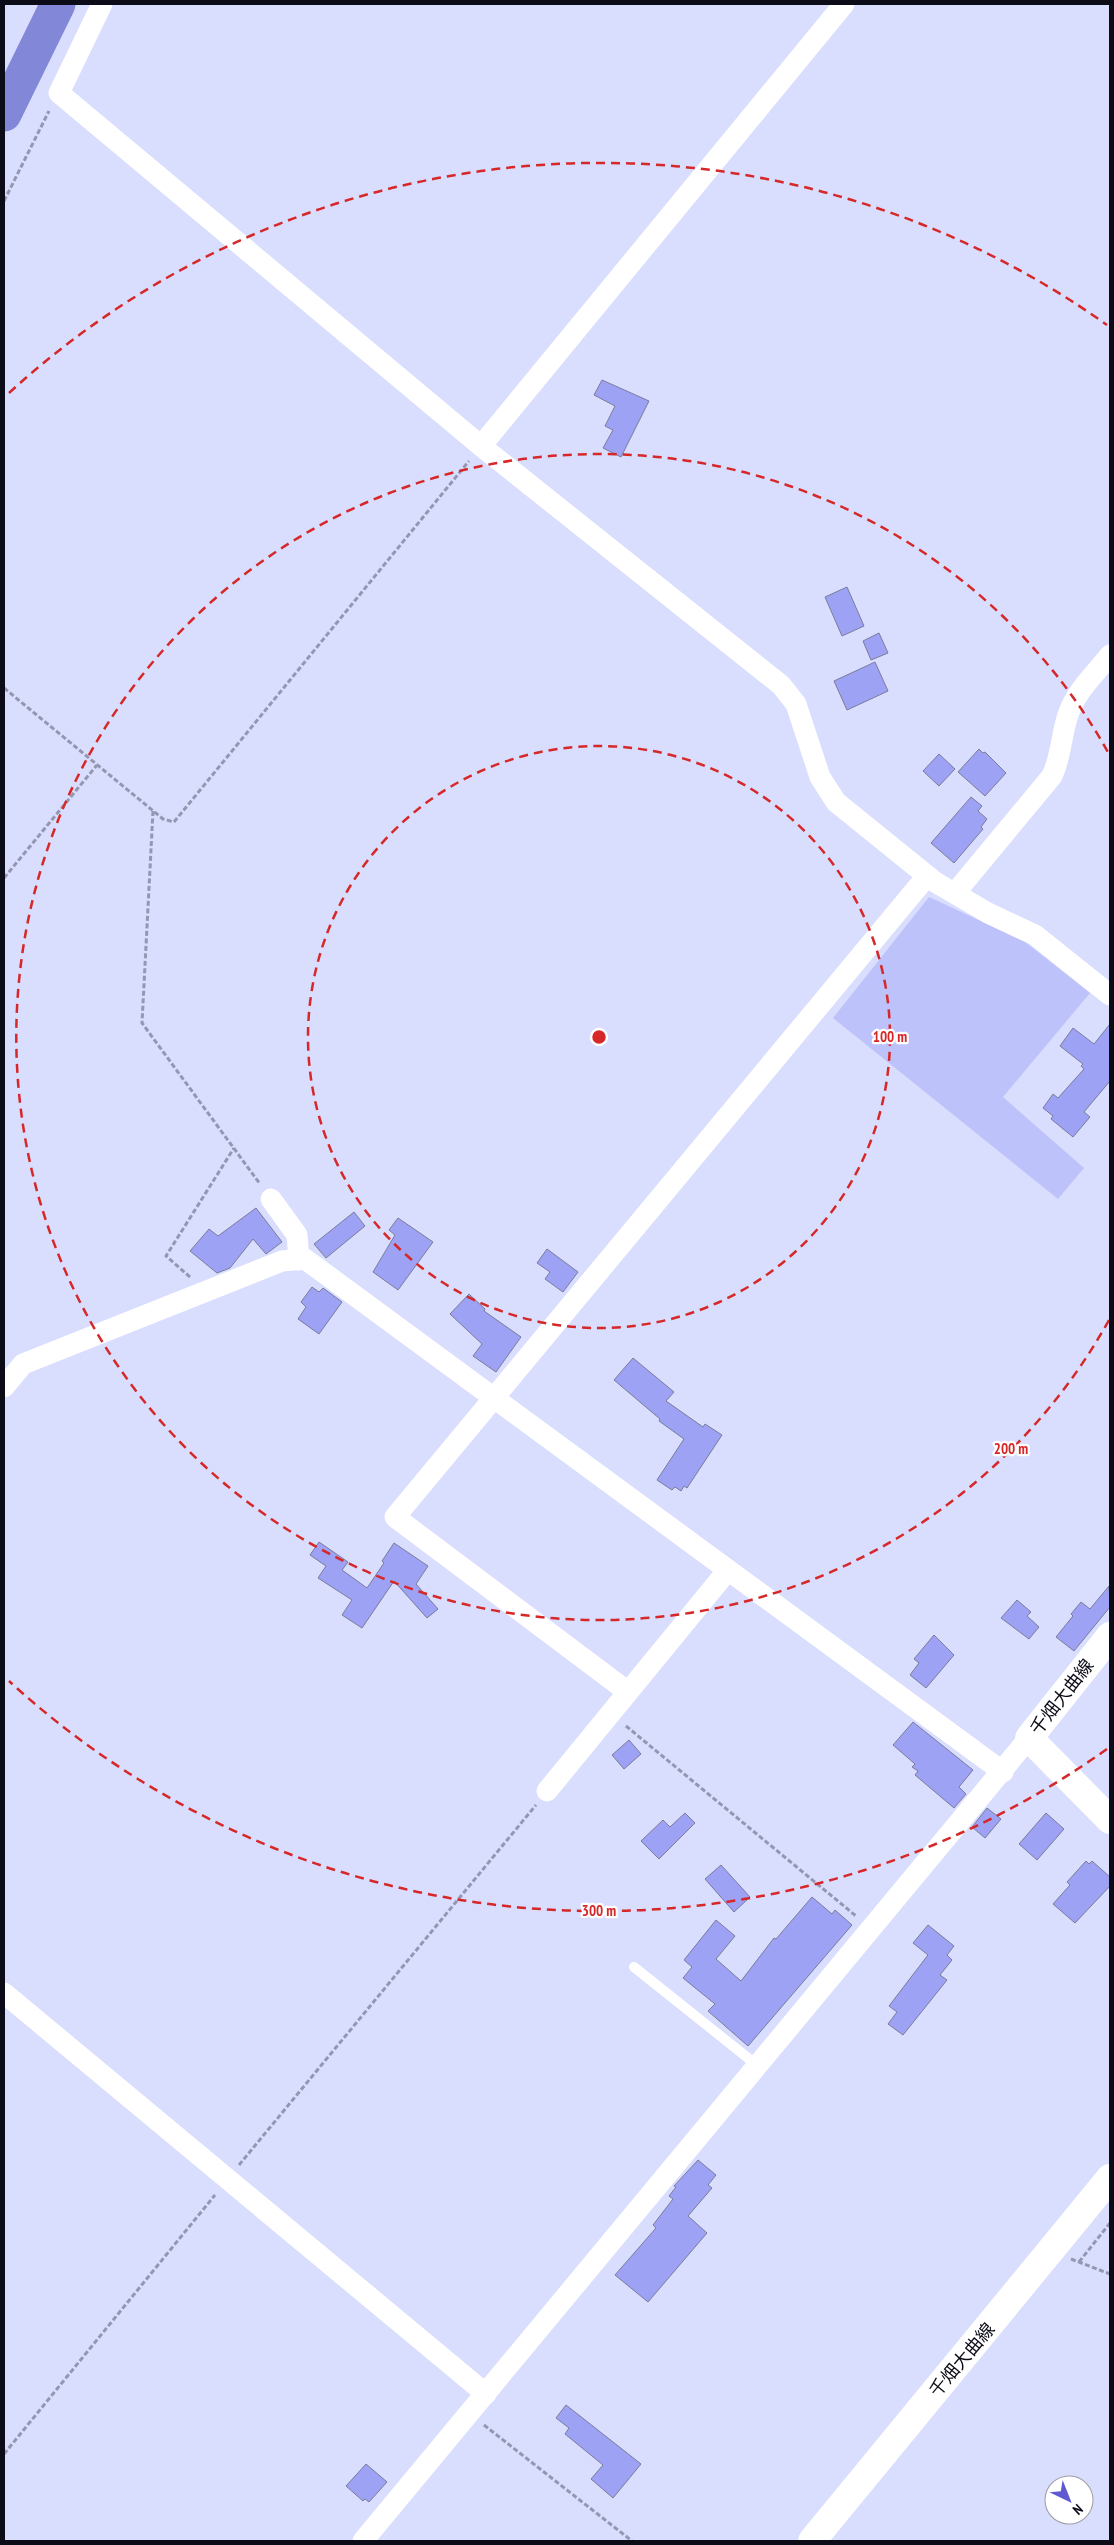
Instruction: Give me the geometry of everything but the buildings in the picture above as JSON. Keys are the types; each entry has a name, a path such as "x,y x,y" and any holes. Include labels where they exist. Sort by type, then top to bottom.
{"main road":[{"name":"千畑大曲線","path":"1110,1636 1029,1738 1110,1820"},
{"name":"千畑大曲線","path":"812,2541 1052,2252 1110,2178"}],"street":[{"path":"102,4 59,93 481,446 781,685 796,704 820,778 836,802 927,876 988,913 1035,935 1110,996"},
{"path":"481,446 844,4"},
{"path":"954,893 1052,776 1059,762 1068,713 1077,695 1110,655"},
{"path":"628,1692 396,1517 496,1399 927,876"},
{"path":"271,1199 297,1235 299,1260"},
{"path":"4,1387 23,1364 282,1261 305,1259 1003,1772"},
{"path":"547,1791 728,1570"},
{"path":"363,2541 1003,1772 1029,1738"},
{"path":"4,1993 486,2394"}],"lane":[{"path":"634,1967 758,2066"}],"path":[{"path":"4,201 59,93"},
{"path":"4,688 153,811 164,819 174,822 481,446"},
{"path":"4,878 97,765"},
{"path":"153,811 142,1023 271,1199"},
{"path":"203,1293 193,1280 166,1256 234,1148"},
{"path":"611,1714 872,1929"},
{"path":"4,2454 228,2178 547,1791"},
{"path":"1079,2262 1110,2223"},
{"path":"1052,2252 1110,2274"},
{"path":"470,2414 632,2541"}],"shaded area":[{"path":"929,897 1024,941 1090,993 1003,1097 1084,1168 1058,1199 833,1018"}],"waterway":[{"path":"4,114 58,4"}]}
